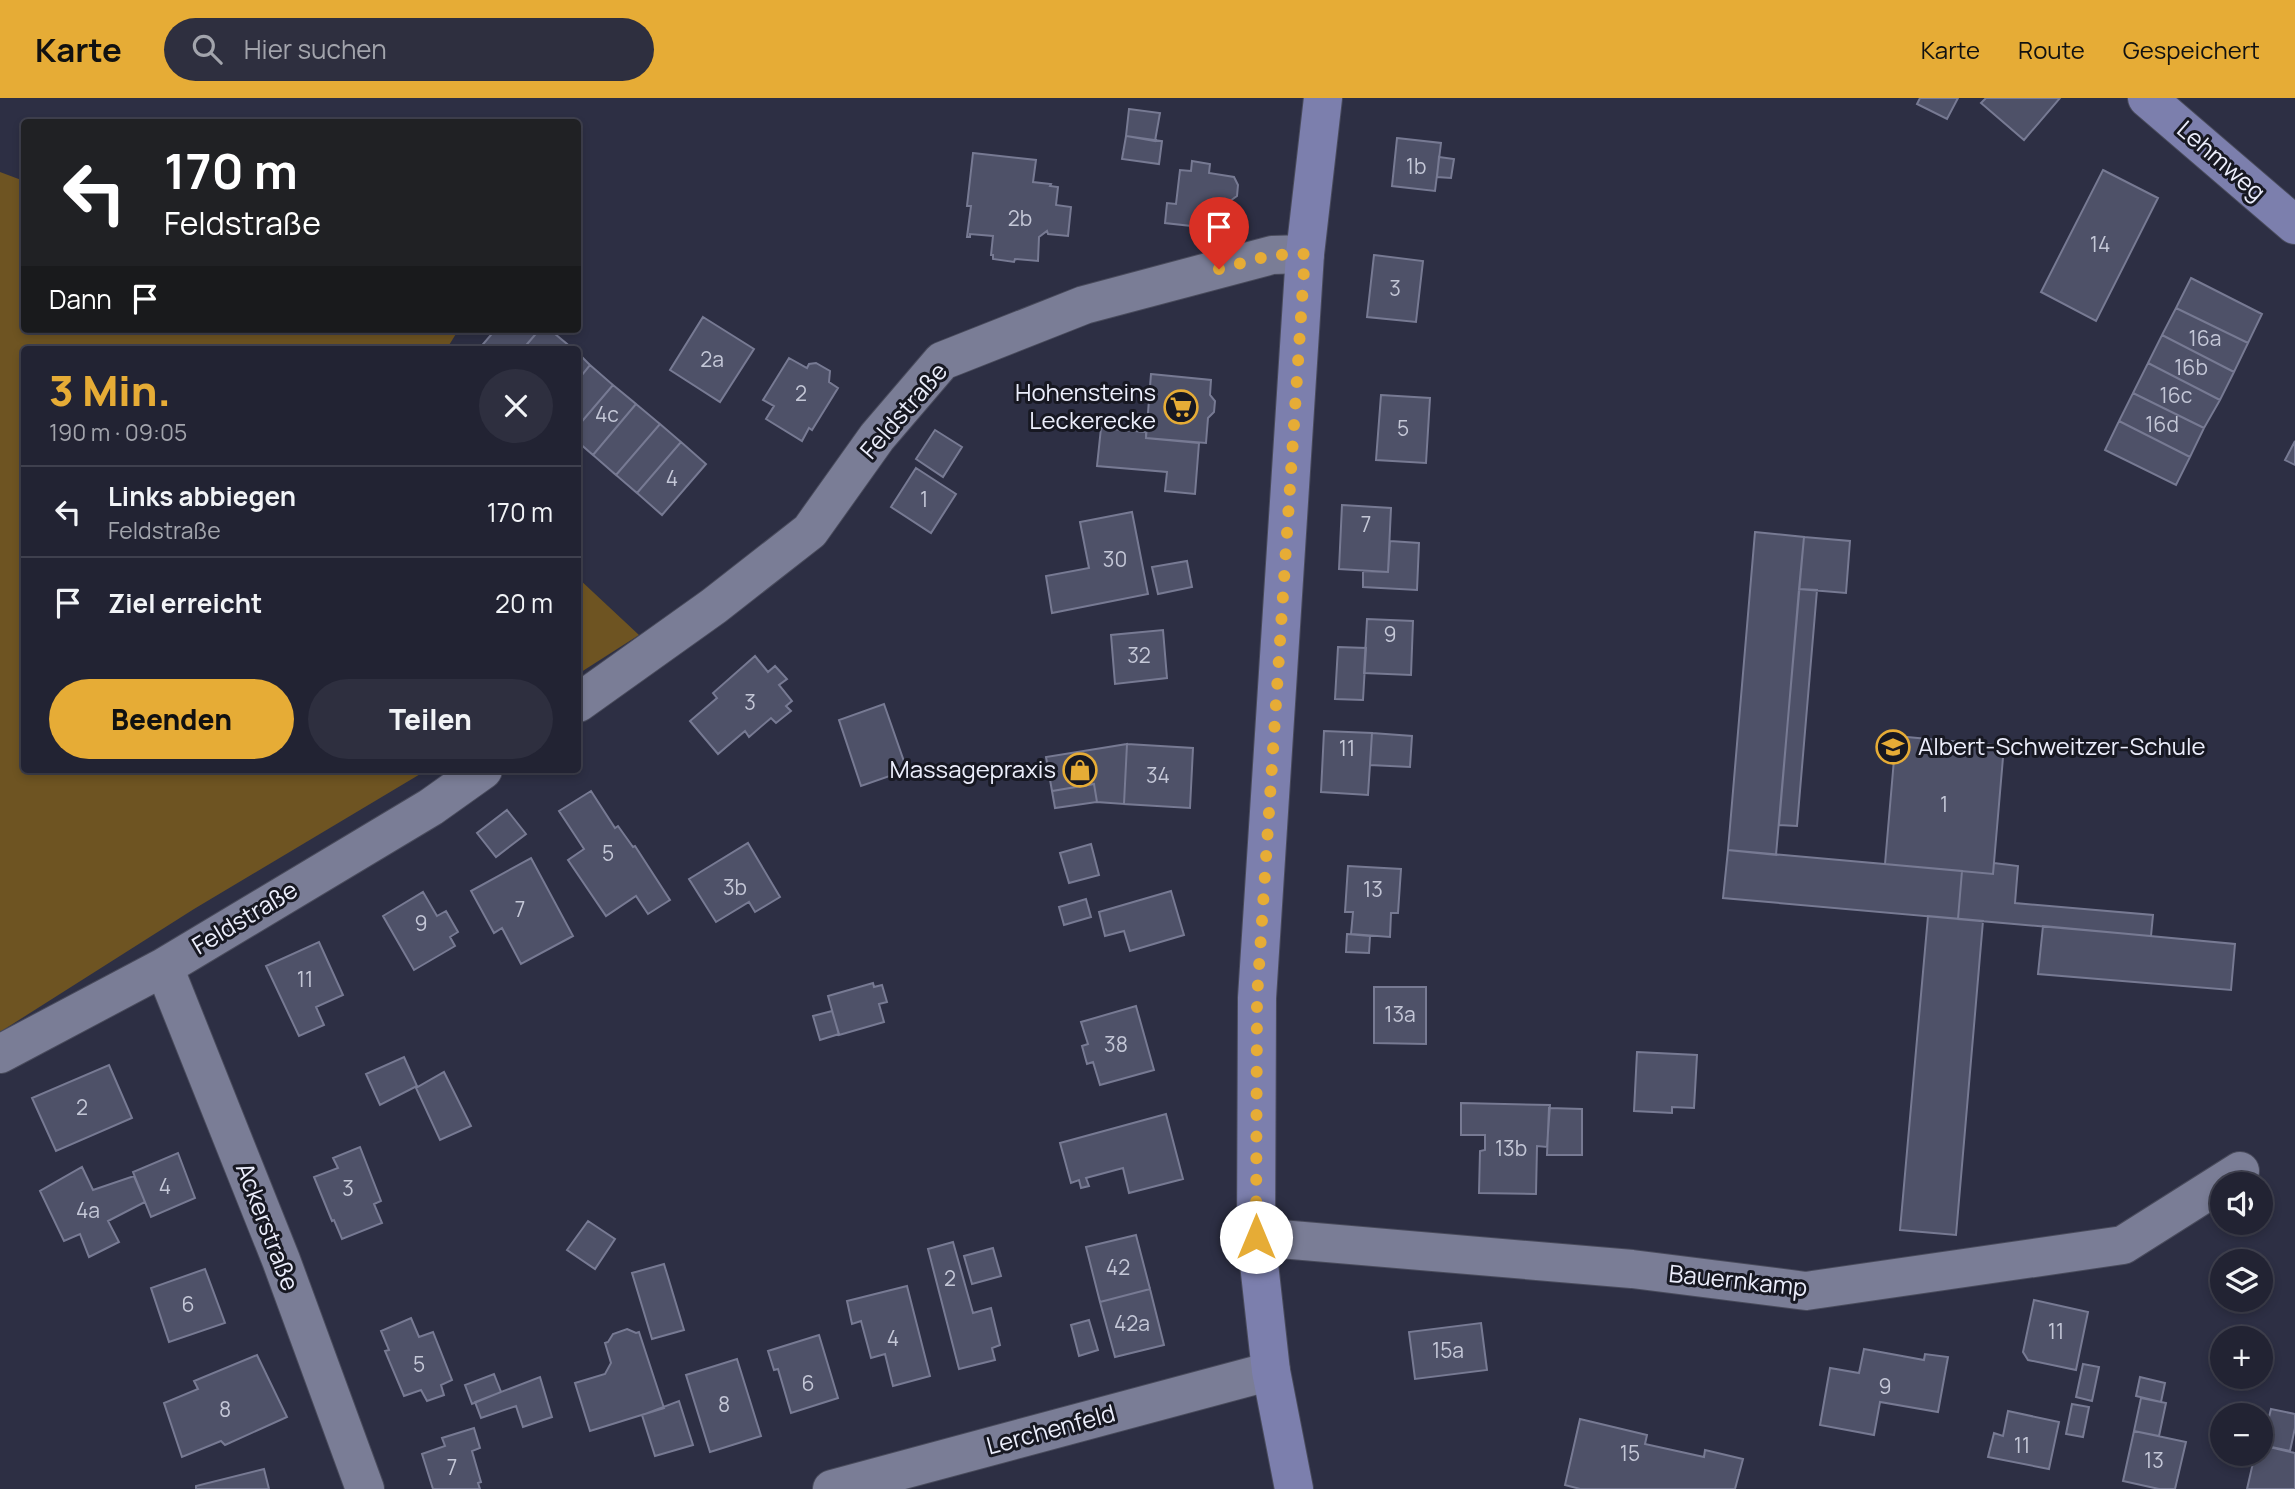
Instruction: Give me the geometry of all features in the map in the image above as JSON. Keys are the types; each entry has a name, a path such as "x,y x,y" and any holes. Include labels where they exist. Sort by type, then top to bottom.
{"street":[{"path":"1294,1489 1270,1371 1256,1237 1257,998 1305,254 1323,98"},
{"name":"Lehmweg","path":"2147,98 2295,225"},
{"name":"Feldstraße","path":"581,701 714,606 810,531 877,437 942,361 1084,305 1272,255 1305,254"},
{"name":"Feldstraße","path":"0,1054 163,967 431,807 479,773"},
{"name":"Ackerstraße","path":"163,967 281,1260 365,1489"},
{"name":"Bauernkamp","path":"1256,1237 1632,1269 1805,1291 2123,1245 2240,1171"},
{"name":"Lerchenfeld","path":"832,1489 1270,1371"}],"shaded area":[{"path":"0,172 21,180 21,333 457,333 448,346 21,346 21,773 422,773 194,909 0,1032"},
{"path":"581,581 639,635 581,672"}],"building":[{"path":"1920,98 1958,98 1947,119 1917,104"},
{"path":"1986,98 2060,98 2024,140 1981,103"},
{"path":"1129,109 1160,113 1155,141 1126,136"},
{"path":"1126,136 1162,141 1159,164 1122,159"},
{"path":"1397,138 1441,143 1435,191 1392,186"},
{"path":"973,153 1036,160 1033,182 1058,187 1056,205 1071,207 1068,236 1048,234 1047,231 1039,237 1038,261 1015,259 1014,262 993,259 993,236 970,234 970,237 967,237 971,206 967,206"},
{"path":"1439,157 1454,159 1451,178 1437,177"},
{"path":"1192,161 1210,164 1209,173 1234,177 1238,185 1237,196 1230,201 1227,230 1165,223 1167,203 1176,204 1180,170 1191,171"},
{"path":"2103,170 2158,198 2096,321 2041,292"},
{"path":"1374,255 1423,261 1416,322 1367,317"},
{"path":"2191,278 2262,314 2248,343 2176,308"},
{"path":"2176,308 2248,343 2234,372 2162,335"},
{"path":"703,317 754,349 720,402 670,370"},
{"path":"493,333 537,333 525,346 481,346"},
{"path":"537,333 554,333 567,344 565,346 525,346"},
{"path":"2162,335 2234,372 2220,400 2148,363"},
{"path":"581,356 590,365 581,376"},
{"path":"789,358 807,368 809,364 816,363 830,371 829,382 838,388 802,441 766,419 774,406 763,400"},
{"path":"2148,363 2220,400 2204,428 2133,393"},
{"path":"590,365 613,385 581,422 581,376"},
{"name":"Hohensteins Leckerecke","path":"1151,374 1211,380 1210,395 1215,401 1214,412 1208,418 1206,443 1146,438"},
{"path":"613,385 636,404 593,455 581,445 581,422"},
{"path":"2133,393 2204,428 2190,457 2119,421"},
{"path":"1381,395 1430,398 1426,463 1376,460"},
{"path":"636,404 660,424 616,475 593,455"},
{"path":"2119,421 2190,457 2176,485 2105,450"},
{"path":"660,424 681,442 637,493 616,475"},
{"path":"1101,428 1146,432 1146,438 1199,443 1195,494 1165,491 1167,472 1097,466"},
{"path":"935,430 962,447 943,477 916,459"},
{"path":"2295,441 2295,465 2285,460"},
{"path":"681,442 706,464 662,515 637,493"},
{"path":"916,468 956,494 931,533 891,507"},
{"path":"1342,505 1391,508 1388,572 1339,569"},
{"path":"1132,512 1148,594 1052,613 1046,576 1089,568 1080,522"},
{"path":"1755,532 1804,537 1776,855 1728,850"},
{"path":"1804,537 1850,541 1846,593 1799,589"},
{"path":"1390,541 1419,543 1417,590 1363,587 1363,571 1388,572"},
{"path":"1187,561 1192,587 1158,594 1152,567"},
{"path":"1799,589 1817,590 1797,826 1779,825"},
{"path":"1367,619 1413,621 1411,675 1364,673"},
{"path":"1163,630 1167,678 1115,684 1111,635"},
{"path":"1338,647 1366,648 1363,700 1335,699"},
{"path":"755,656 768,672 775,666 787,679 779,685 792,701 786,706 791,711 776,723 771,718 749,737 745,731 718,754 690,721 717,698 713,693"},
{"path":"884,704 907,770 861,786 839,720"},
{"path":"1324,731 1372,733 1368,795 1321,792"},
{"path":"1372,733 1412,736 1410,767 1370,765"},
{"path":"1896,736 2004,746 1993,874 1885,864"},
{"path":"1127,744 1193,748 1190,808 1124,804"},
{"path":"1127,744 1124,804 1097,802 1094,784 1052,791 1046,757"},
{"path":"1094,784 1097,802 1055,808 1052,791"},
{"path":"591,791 615,828 618,826 633,847 635,846 670,900 648,914 636,896 606,916 568,860 584,849 559,811"},
{"path":"507,810 526,834 496,857 477,833"},
{"path":"748,843 780,897 755,912 749,902 716,922 689,879"},
{"path":"1091,844 1099,875 1069,883 1060,853"},
{"path":"1728,850 1962,871 1958,919 1723,898"},
{"path":"531,858 573,936 521,964 502,928 494,933 471,891"},
{"path":"1994,863 2018,866 2015,903 2153,915 2151,936 1958,919 1962,871 1993,874"},
{"path":"1348,866 1401,869 1398,913 1391,913 1390,937 1351,934 1353,912 1345,912"},
{"path":"1171,891 1184,935 1130,951 1124,931 1105,936 1099,912"},
{"path":"423,892 437,916 446,911 458,932 450,937 455,946 414,970 383,916"},
{"path":"1086,899 1091,917 1064,925 1059,907"},
{"path":"1928,916 1983,921 1956,1235 1900,1230"},
{"path":"2043,926 2235,944 2231,990 2038,974"},
{"path":"1347,934 1370,936 1369,953 1346,952"},
{"path":"319,942 343,995 316,1007 324,1025 299,1036 266,966"},
{"path":"873,983 874,987 882,985 887,1002 879,1004 884,1022 839,1035 828,996"},
{"path":"1374,987 1426,987 1426,1044 1374,1043"},
{"path":"1136,1006 1154,1070 1100,1085 1093,1062 1087,1064 1082,1046 1088,1044 1081,1022"},
{"path":"832,1011 839,1034 820,1040 813,1016"},
{"path":"1637,1052 1697,1055 1694,1108 1672,1107 1672,1113 1634,1111"},
{"path":"404,1057 417,1086 380,1105 366,1074"},
{"path":"109,1065 132,1118 56,1151 32,1098"},
{"path":"444,1072 471,1126 440,1140 416,1088"},
{"path":"1461,1103 1550,1105 1547,1147 1537,1146 1536,1194 1479,1193 1480,1151 1485,1150 1485,1135 1461,1135"},
{"path":"1549,1108 1582,1109 1582,1155 1547,1155"},
{"path":"1166,1114 1183,1179 1129,1193 1123,1168 1086,1178 1089,1186 1081,1188 1079,1180 1071,1183 1060,1143"},
{"path":"360,1147 381,1201 374,1204 382,1223 342,1239 314,1177 338,1168 333,1158"},
{"path":"178,1153 195,1198 151,1217 133,1172"},
{"path":"82,1167 93,1190 134,1176 145,1202 108,1221 119,1242 89,1257 80,1234 64,1241 40,1191"},
{"path":"588,1221 615,1239 595,1269 567,1250"},
{"path":"1136,1235 1150,1289 1100,1302 1086,1247"},
{"path":"953,1242 973,1313 991,1308 1000,1345 992,1348 995,1360 959,1369 928,1249"},
{"path":"993,1248 1001,1276 972,1284 964,1256"},
{"path":"664,1264 684,1330 652,1339 632,1273"},
{"path":"205,1269 225,1323 169,1342 151,1288"},
{"path":"907,1286 930,1376 893,1386 885,1354 871,1358 861,1321 852,1324 847,1301"},
{"path":"1150,1289 1164,1345 1115,1357 1100,1302"},
{"path":"2034,1300 2088,1312 2076,1370 2028,1360 2023,1352"},
{"path":"411,1318 419,1337 433,1332 452,1380 441,1385 444,1395 427,1401 421,1390 404,1396 385,1351 389,1350 381,1331"},
{"path":"1089,1320 1098,1350 1079,1356 1071,1325"},
{"path":"1481,1323 1487,1370 1415,1379 1409,1332"},
{"path":"627,1329 639,1332 664,1408 590,1431 575,1383 605,1374 611,1363 605,1343 613,1334"},
{"path":"819,1335 838,1398 791,1413 778,1369 774,1370 768,1351"},
{"path":"1864,1349 1924,1360 1925,1354 1948,1357 1938,1412 1880,1402 1874,1435 1820,1425 1830,1368 1859,1373"},
{"path":"257,1355 287,1417 225,1445 221,1441 182,1457 164,1403 198,1389 194,1381"},
{"path":"737,1359 761,1436 710,1452 686,1375"},
{"path":"2083,1364 2099,1367 2092,1401 2076,1397"},
{"path":"494,1374 501,1392 472,1404 465,1385"},
{"path":"540,1377 552,1417 523,1427 516,1406 481,1418 475,1402"},
{"path":"2140,1377 2165,1383 2161,1402 2136,1396"},
{"path":"2141,1398 2166,1403 2159,1436 2134,1431"},
{"path":"679,1401 693,1445 655,1456 642,1415"},
{"path":"2072,1404 2089,1407 2083,1437 2066,1434"},
{"path":"2273,1409 2295,1414 2290,1451 2273,1447"},
{"path":"2008,1411 2059,1422 2049,1469 1988,1457 1994,1433 2003,1436"},
{"path":"1580,1419 1647,1435 1645,1444 1704,1457 1705,1450 1743,1459 1735,1489 1580,1489 1565,1485"},
{"path":"474,1428 480,1448 472,1451 481,1482 478,1483 480,1489 433,1489 422,1454 445,1446 442,1438"},
{"path":"2134,1431 2186,1442 2175,1489 2159,1489 2123,1481"},
{"path":"2273,1448 2295,1453 2295,1489 2247,1489 2252,1466 2273,1466"},
{"path":"264,1469 269,1489 196,1489 196,1486"}],"place":[{"name":"Hohensteins Leckerecke","path":"1181,407"},
{"name":"Albert-Schweitzer-Schule","path":"1893,747"},
{"name":"Massagepraxis","path":"1080,770"}],"route":[{"path":"1219,269 1272,255 1305,254 1257,998 1256,1237"}]}
